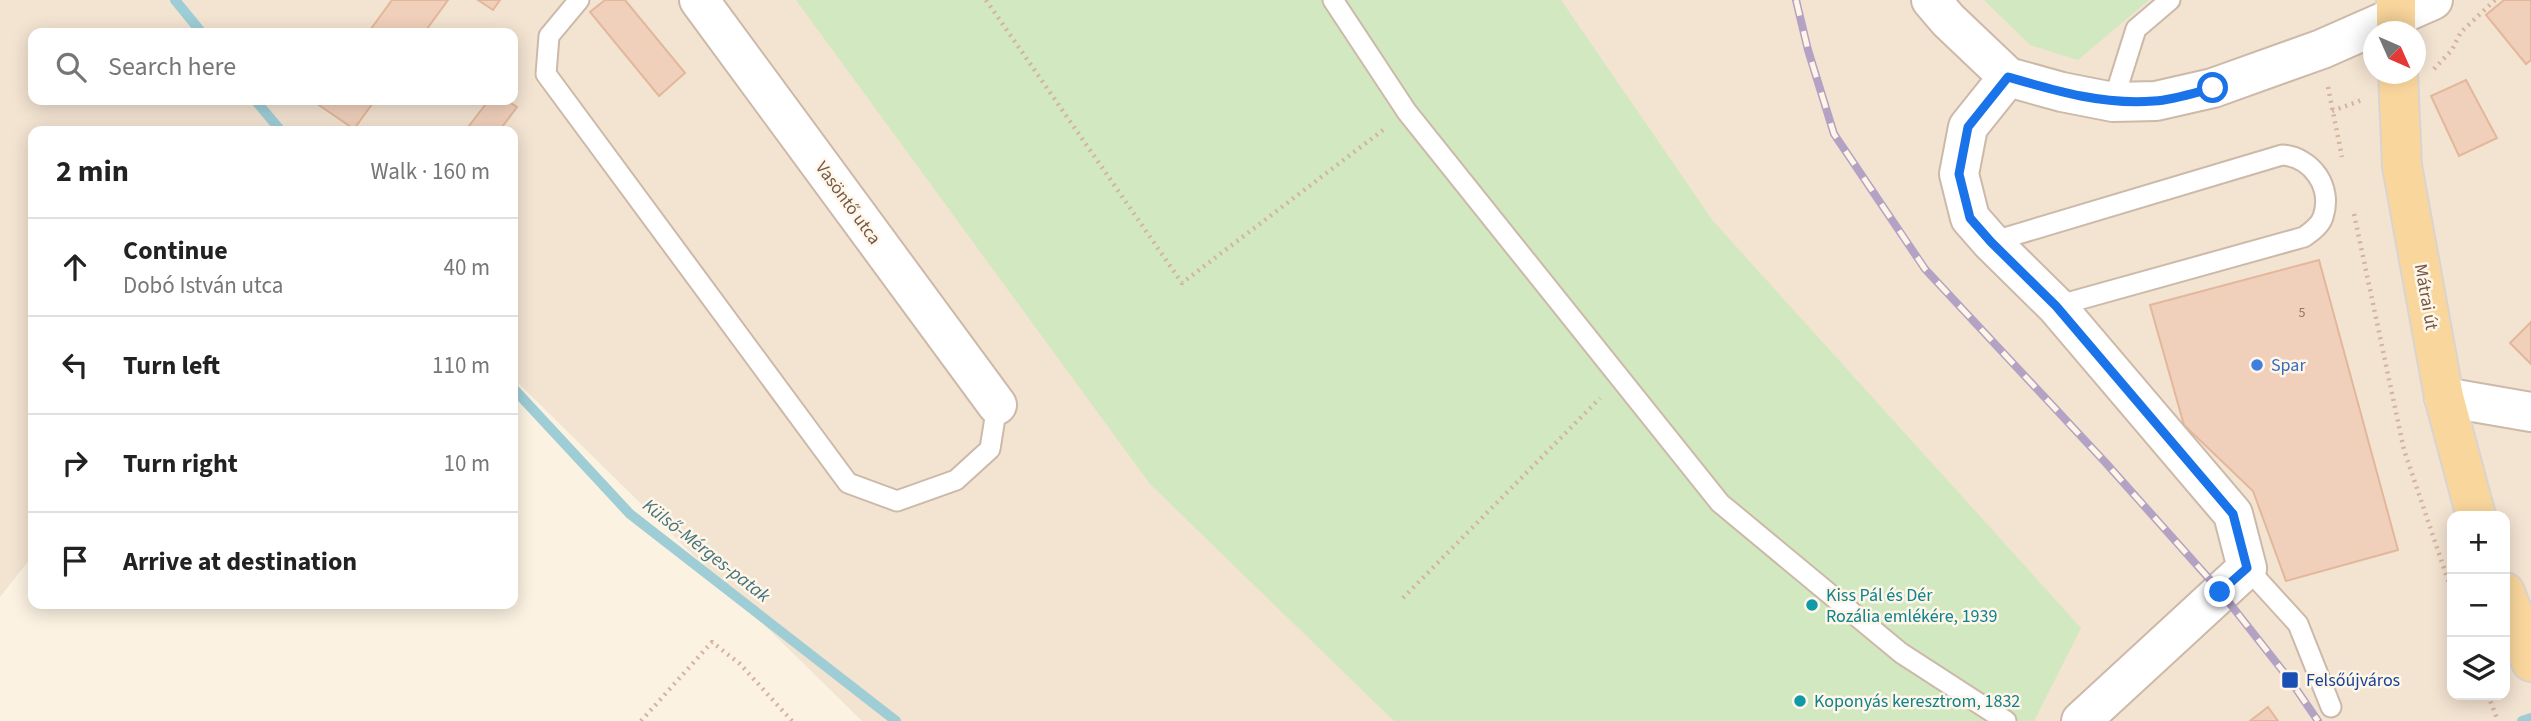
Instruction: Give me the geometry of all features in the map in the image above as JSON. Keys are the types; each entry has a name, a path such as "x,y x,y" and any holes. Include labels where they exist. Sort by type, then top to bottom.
{"main road":[{"name":"Mátrai út","path":"2398,84 2402,166 2444,397 2475,511"},
{"path":"2510,606 2531,662"}],"street":[{"name":"Vasöntő utca","path":"699,0 997,405"},
{"path":"1931,0 1948,20 2008,77 2113,102 2156,101 2213,88 2322,49 2433,0"},
{"path":"2008,77 1968,127 1959,174 1970,218 2056,306 2233,514 2247,568 2081,721"},
{"path":"2444,397 2531,412"}],"lane":[{"path":"579,0 549,37 546,74 848,483 897,501 956,480 990,449 997,405"},
{"path":"1333,0 1406,112 1720,503 1900,653 2006,721"},
{"path":"2113,102 2136,29 2170,0"},
{"path":"1991,242 2282,155 2294,155 2316,170 2323,188 2323,219 2304,237 2056,306"},
{"path":"2247,568 2298,624 2331,707"}],"path":[{"path":"986,0 1182,283 1406,112"},
{"path":"2322,49 2344,168"},
{"path":"2353,208 2404,450 2447,577"},
{"path":"1404,598 1620,378"},
{"path":"641,721 712,642 740,664 792,721"},
{"path":"2489,700 2498,721"}],"shaded area":[{"path":"0,0 2531,0 2531,721 862,721 518,383 518,126 28,126 28,561 0,597"}],"green space":[{"path":"796,0 1561,0 1713,221 2081,628 2034,721 1394,721 1150,484"},
{"path":"1984,0 2149,0 2078,60 2030,45"}],"building":[{"path":"392,0 448,0 428,28 372,28"},
{"path":"478,0 500,0 493,10"},
{"path":"605,0 625,0 685,73 659,96 590,12"},
{"path":"2504,0 2531,0 2531,60 2526,64 2486,15"},
{"path":"2466,80 2497,138 2459,156 2431,96"},
{"path":"319,105 371,105 356,126 350,126"},
{"path":"485,105 517,107 503,126 469,126"},
{"name":"Spar","path":"2319,260 2398,550 2286,581 2253,491 2184,425 2150,305"},
{"path":"2531,322 2531,364 2510,343"},
{"path":"2268,707 2278,721 2250,721"}],"waterway":[{"name":"Külső-Mérges-patak","path":"175,0 198,28"},
{"name":"Külső-Mérges-patak","path":"259,105 277,126"},
{"name":"Külső-Mérges-patak","path":"518,393 630,514 896,721"},
{"path":"2522,721 2531,718"}],"railway":[{"path":"1796,0 1834,134 1925,269 2105,462 2220,591 2290,680 2318,721"}],"place":[{"name":"Spar","path":"2257,365"},
{"name":"Kiss Pál és Dér Rozália emlékére, 1939","path":"1812,605"},
{"name":"Felsőújváros","path":"2290,680"},
{"name":"Koponyás keresztrom, 1832","path":"1800,701"}],"route":[{"path":"2213,88 2156,101 2113,102 2008,77 1968,127 1959,174 1970,218 2056,306 2233,514 2247,568 2220,592"}]}
